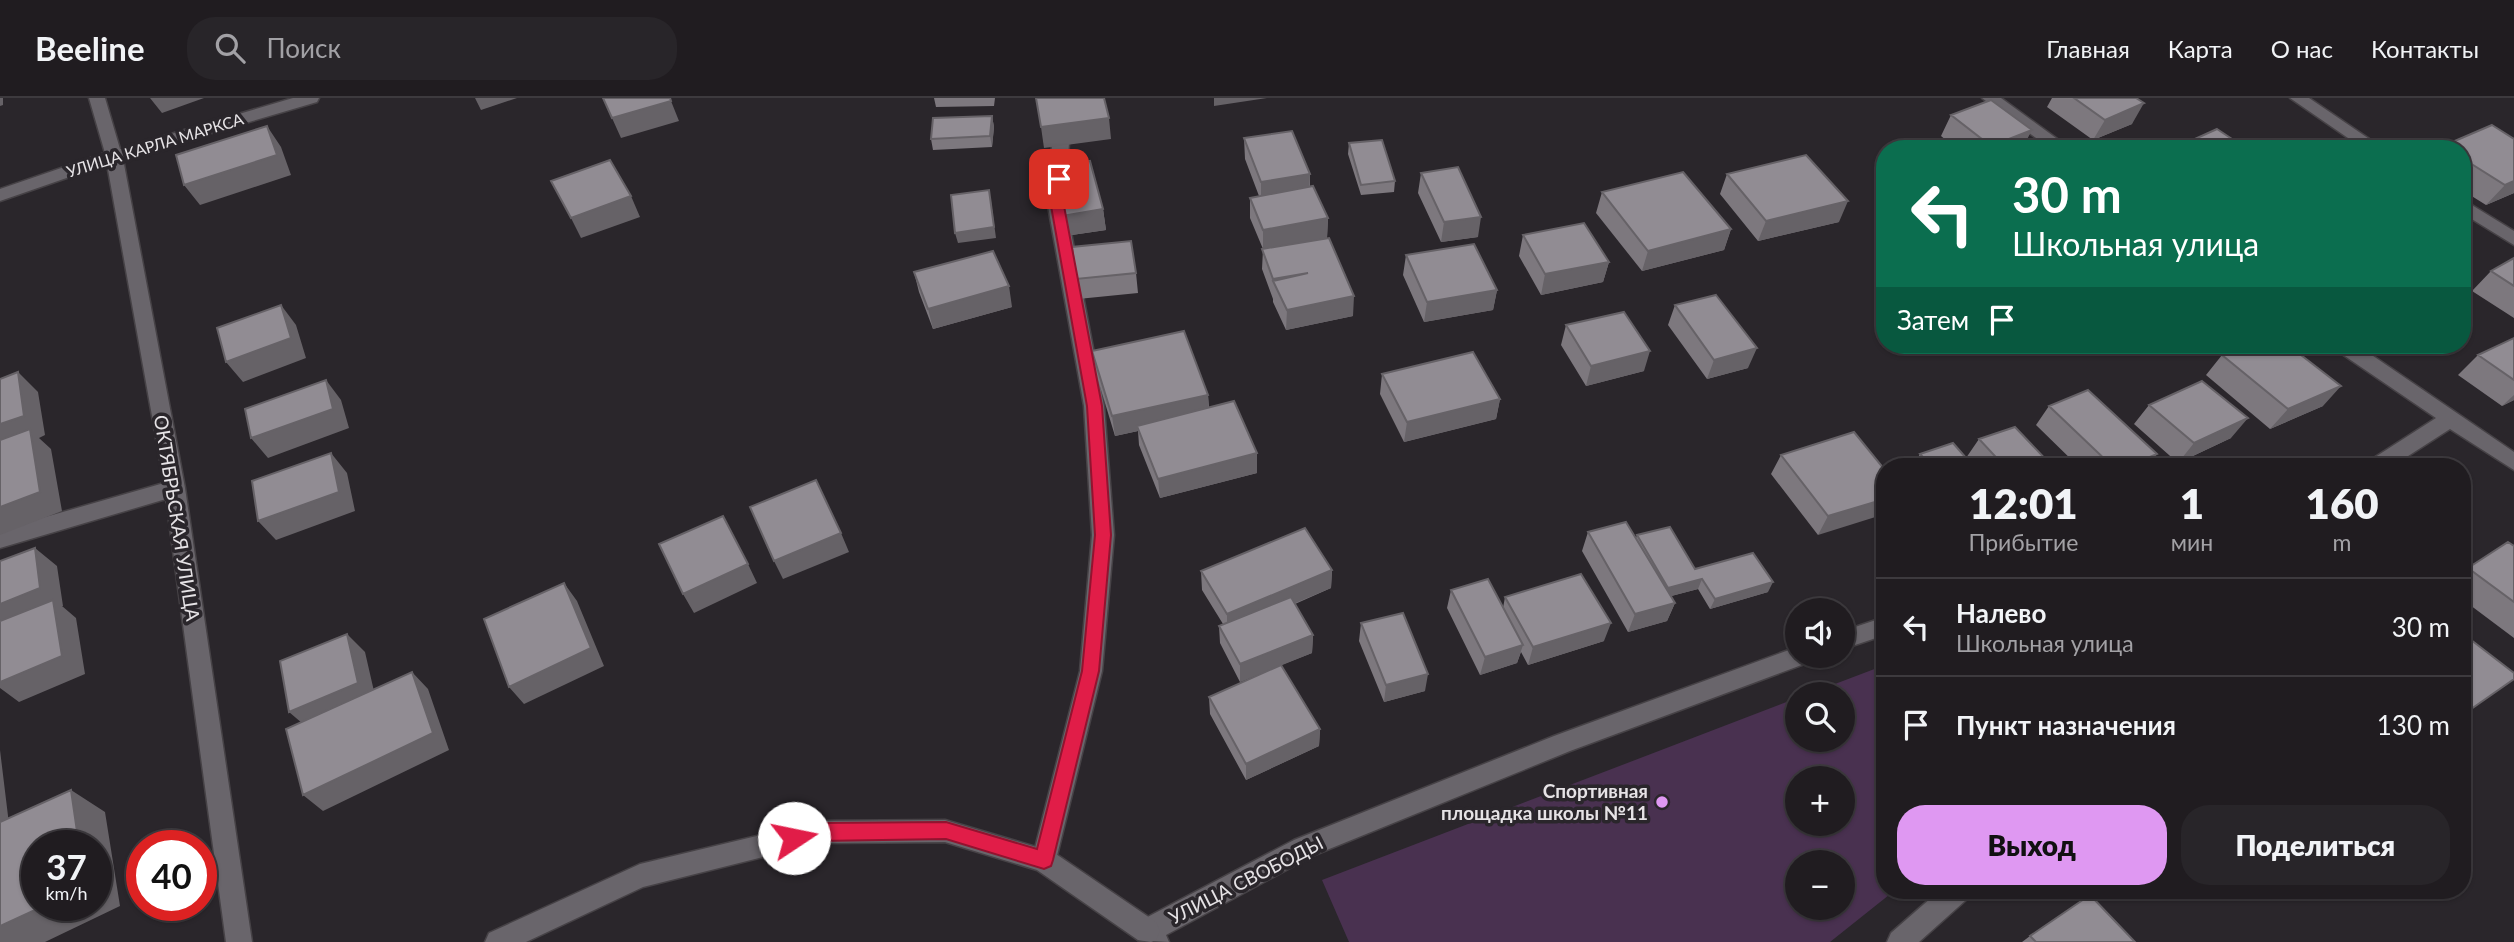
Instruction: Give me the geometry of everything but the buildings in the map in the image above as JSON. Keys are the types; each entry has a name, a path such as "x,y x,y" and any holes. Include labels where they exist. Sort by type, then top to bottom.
{"street":[{"name":"ОКТЯБРЬСКАЯ УЛИЦА","path":"97,98 114,156 175,488 239,942"},
{"name":"УЛИЦА КАРЛА МАРКСА","path":"0,195 114,156 311,98"},
{"path":"1044,860 1091,671 1103,535 1094,406 1058,206 1063,98"},
{"path":"1990,98 2050,140"},
{"path":"2298,98 2362,140"},
{"path":"2471,211 2514,239"},
{"path":"2356,354 2514,462"},
{"path":"2390,458 2450,419"},
{"path":"0,539 175,488"},
{"path":"1855,636 1876,629"},
{"name":"УЛИЦА СВОБОДЫ","path":"498,942 640,876 819,832 946,831 1044,860 1152,937 1303,848 1562,743 1785,661"},
{"path":"1900,942 1948,899"}],"shaded area":[{"name":"Спортивная площадка школы №11","path":"1876,668 1876,899 1884,899 1830,942 1349,942 1322,880 1785,703 1785,752 1855,752 1855,682 1840,682"}],"place":[{"name":"Спортивная площадка школы №11","path":"1662,802"}],"route":[{"path":"794,838 819,832 946,831 1044,860 1056,803 1091,671 1103,535 1094,406 1058,206 1059,179"}]}
